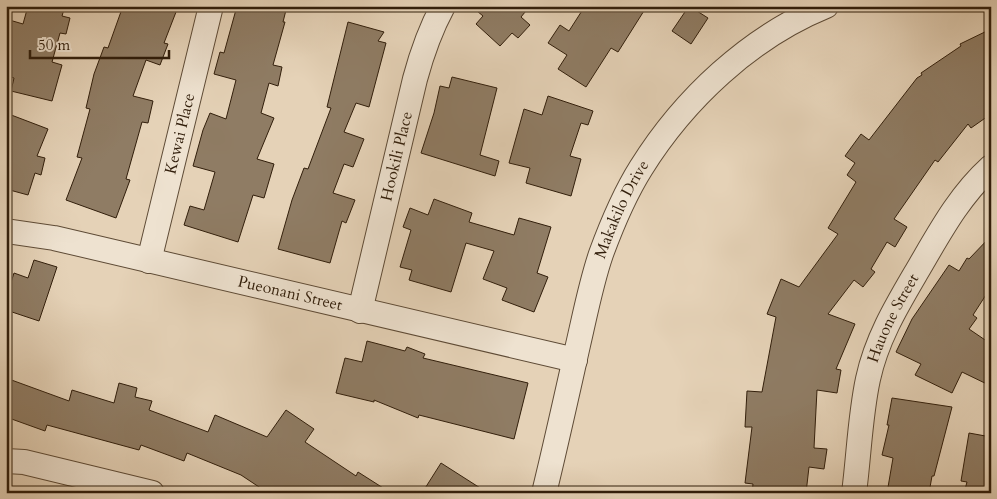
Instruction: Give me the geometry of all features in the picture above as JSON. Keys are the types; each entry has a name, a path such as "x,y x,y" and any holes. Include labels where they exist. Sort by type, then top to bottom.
{"street":[{"name":"Kewai Place","path":"150,261 211,6"},
{"name":"Hookili Place","path":"360,311 415,79 423,50 443,6"},
{"name":"Makakilo Drive","path":"544,493 600,256 618,211 641,168 668,129 700,92 736,60 776,32 826,6"},
{"name":"Hauone Street","path":"854,493 868,380 883,333 893,311 949,217 963,196 991,167"},
{"name":"Pueonani Street","path":"6,231 54,238 575,360"},
{"path":"6,462 24,462 152,493"}],"building":[{"path":"28,6 65,6 62,16 70,18 66,34 60,33 52,62 62,65 52,101 11,91 14,78 6,76 6,19 23,24"},
{"path":"123,6 162,6 176,12 164,43 168,44 160,65 146,60 133,96 153,101 148,123 142,122 126,179 130,180 116,218 66,200 82,158 77,157 90,109 86,108 94,74 104,47 108,48"},
{"path":"237,6 287,6 283,22 285,22 273,65 282,67 278,86 269,83 261,113 274,118 257,159 274,164 264,198 253,195 238,242 184,225 190,206 204,210 215,172 193,166 210,113 226,119 236,80 214,74 220,52 224,53"},
{"path":"471,6 530,6 521,17 530,25 518,38 512,33 500,46 476,24 483,16"},
{"path":"585,6 647,6 618,52 611,48 586,87 558,69 567,55 548,43 560,25 569,31"},
{"path":"689,6 708,18 691,44 672,31"},
{"path":"348,22 384,32 378,41 386,43 369,107 356,103 344,132 364,139 353,167 344,164 333,193 355,200 346,223 342,221 330,263 278,249 292,200 304,168 308,169 331,108 327,107"},
{"path":"991,29 991,114 971,128 968,124 938,162 935,160 894,219 907,227 895,247 887,242 871,269 875,272 863,287 854,280 828,314 855,324 836,369 841,370 837,393 817,390 814,448 827,449 824,469 809,467 806,493 752,493 753,484 745,483 752,427 745,427 747,391 762,392 776,317 767,314 781,279 799,287 838,234 828,228 856,182 847,175 855,163 845,156 861,134 869,140 917,78 922,75 921,73 961,46 960,44"},
{"path":"452,77 497,88 480,155 499,161 495,176 421,153 434,113 440,86 449,88"},
{"path":"548,96 593,111 588,125 581,123 570,156 581,159 571,196 526,183 530,168 509,163 524,109 542,115"},
{"path":"6,113 48,129 37,156 45,158 41,175 35,173 28,195 6,189"},
{"path":"434,199 472,213 469,222 514,235 519,218 551,227 537,273 548,277 534,312 502,300 507,288 483,279 494,251 466,243 451,292 409,280 412,270 400,267 411,230 403,227 410,208 428,215"},
{"path":"991,236 991,287 973,315 977,318 969,329 991,344 991,386 962,372 952,393 915,375 921,364 896,352 912,319 949,265 959,271 967,258 969,259"},
{"path":"34,260 57,267 39,321 6,310 6,298 14,273 28,278"},
{"path":"367,341 405,351 407,347 425,354 423,358 528,383 514,439 419,415 418,418 374,400 374,402 336,393 345,358 362,362"},
{"path":"6,378 69,401 72,390 114,403 119,383 137,388 135,397 152,401 149,410 208,432 215,415 267,437 286,410 314,429 305,442 356,476 358,472 391,493 268,493 241,475 187,453 184,461 141,445 139,450 47,425 45,431 6,417"},
{"path":"892,398 952,407 929,493 887,493 893,458 882,455 889,425 887,425"},
{"path":"969,433 991,437 991,493 964,493 967,482 961,481"},
{"path":"441,463 488,493 422,493"}]}
